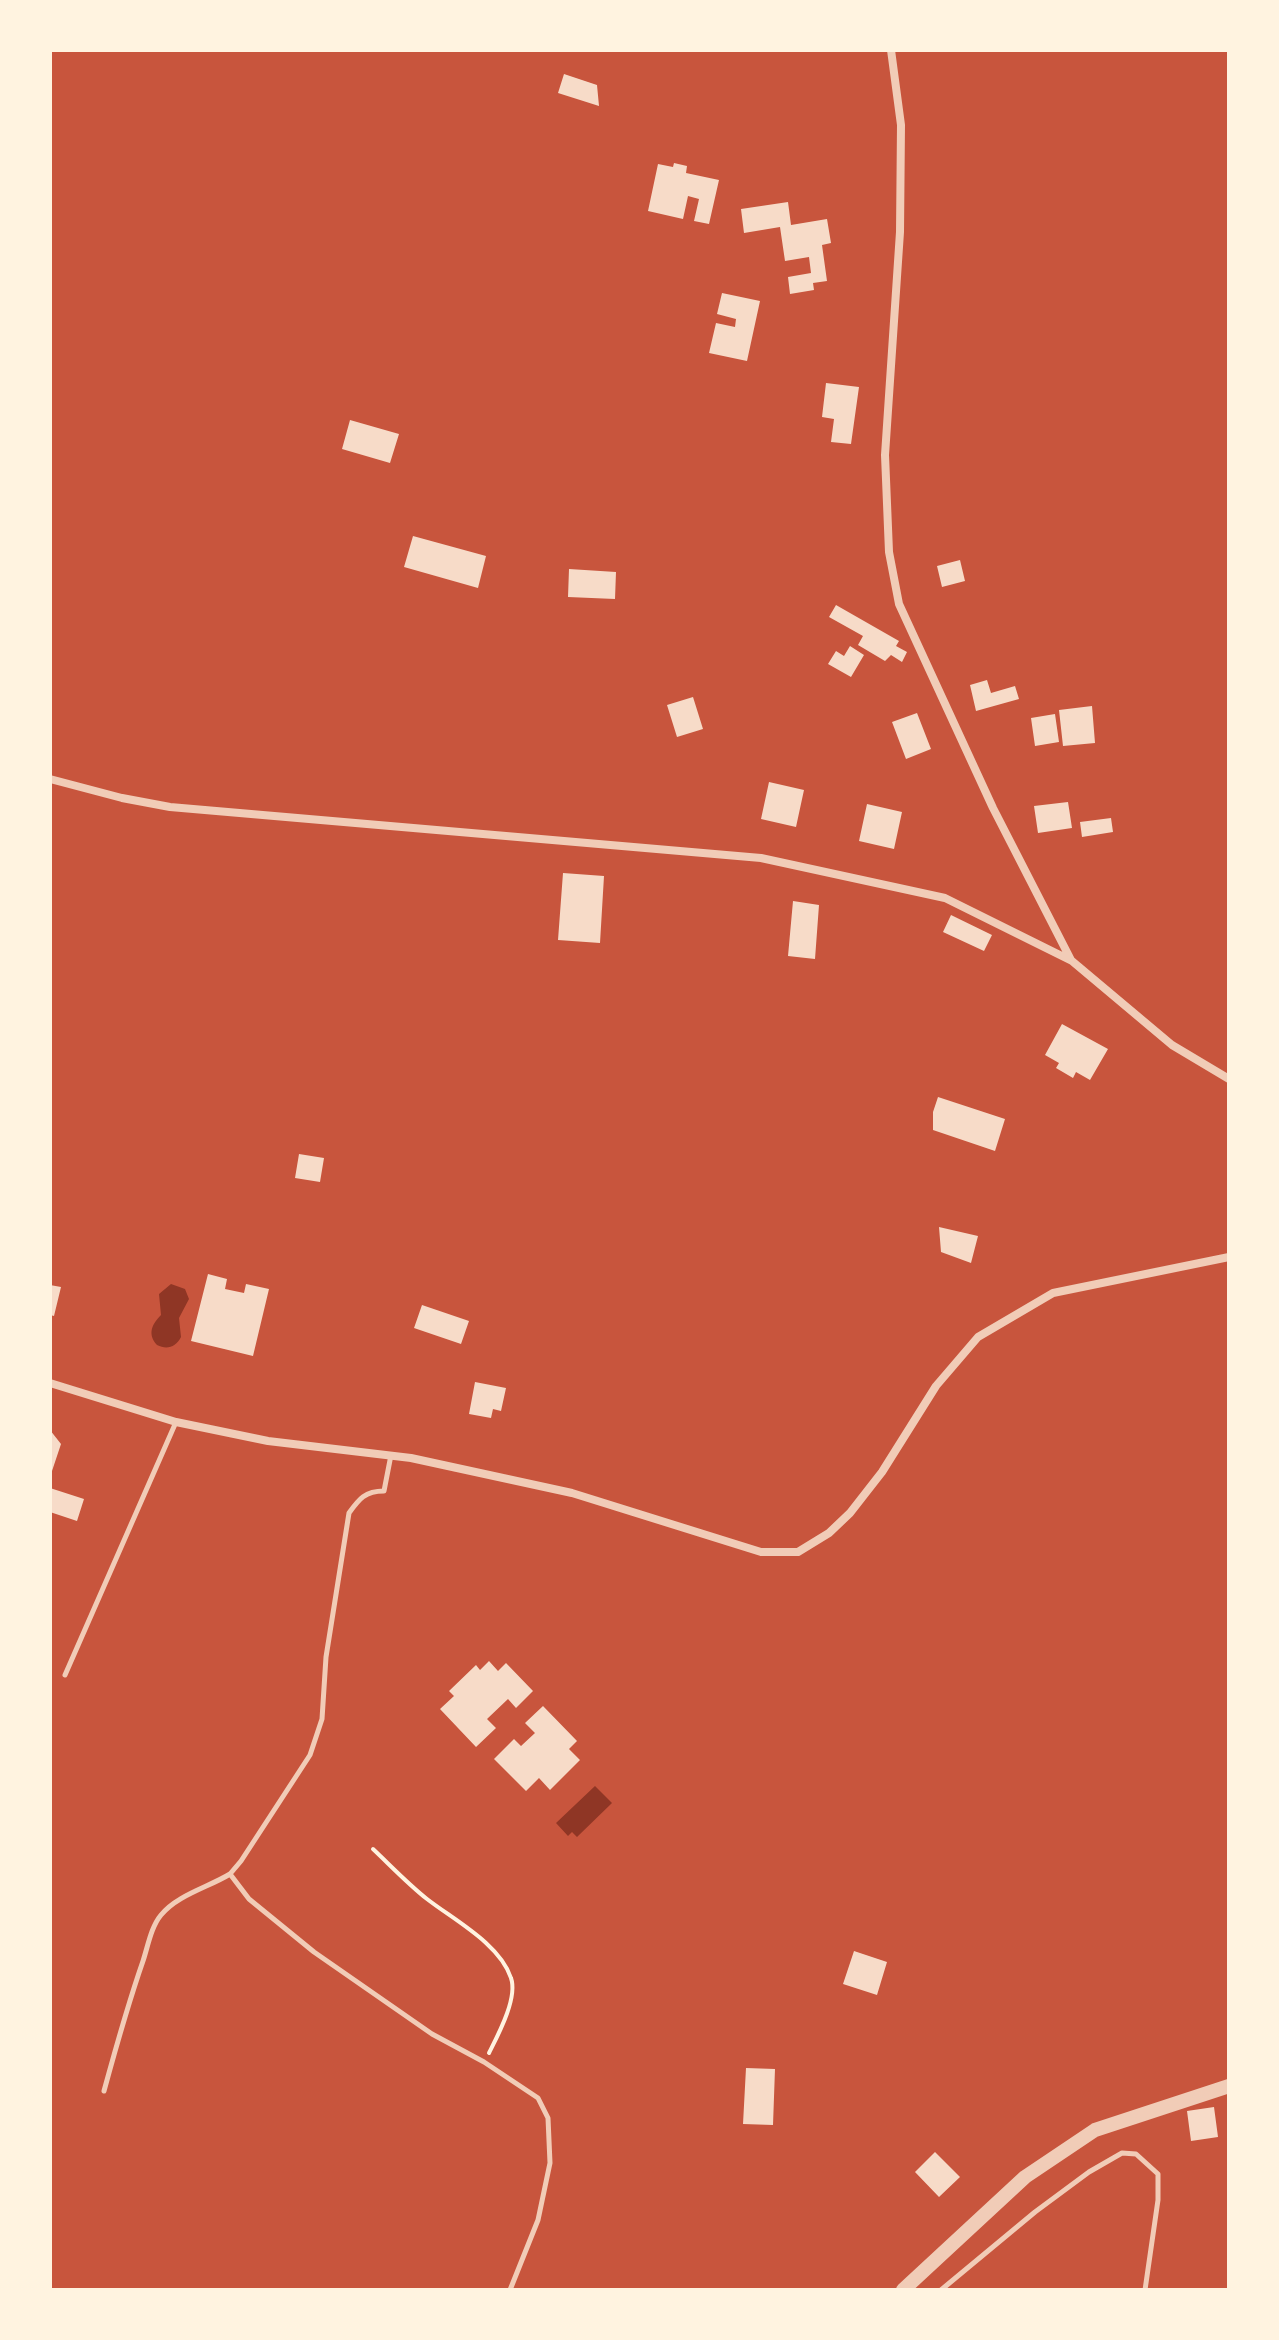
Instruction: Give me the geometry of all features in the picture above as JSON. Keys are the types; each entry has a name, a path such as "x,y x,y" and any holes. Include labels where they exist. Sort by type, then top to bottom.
{"street":[{"path":"891,50 901,125 900,232 885,455 889,552 899,604 993,808 1072,961"},
{"path":"50,779 170,807 761,858 945,898 1072,961 1172,1045 1229,1079"},
{"path":"50,1383 176,1422 268,1441 391,1455 572,1493 761,1552 798,1552 829,1533 850,1513 882,1472 936,1386 978,1337 1053,1293 1229,1257"},
{"path":"903,2290 1025,2177 1095,2130 1229,2086"}],"lane":[{"path":"65,1675 176,1422"},
{"path":"104,2091 123,2018 161,1914 230,1874 310,1755 322,1719 326,1657 349,1513 361,1497 374,1491 384,1491 391,1455"},
{"path":"230,1874 249,1899 314,1952 432,2034 484,2062 538,2098 548,2118 550,2163 538,2220 510,2290"},
{"path":"941,2290 1035,2212 1089,2172 1122,2153 1136,2154 1158,2174 1158,2200 1145,2290"}],"path":[{"path":"373,1849 426,1898 478,1935 500,1960 512,1980 506,2019 484,2062"}],"shaded area":[{"path":"171,1284 185,1289 189,1299 179,1318 181,1337 174,1345 164,1347 154,1341 152,1329 161,1315 159,1294"},
{"path":"595,1786 612,1803 577,1837 572,1832 568,1836 556,1823"}],"building":[{"path":"564,74 597,85 599,106 558,93"},
{"path":"674,163 687,166 686,173 719,180 709,224 694,221 699,199 688,196 683,219 648,211 658,164 673,167"},
{"path":"788,202 791,225 827,219 831,243 822,245 827,281 813,283 814,290 790,294 788,277 811,273 809,257 785,261 780,227 744,233 741,209"},
{"path":"722,293 760,301 747,361 709,353 716,323 735,327 736,319 717,314"},
{"path":"826,383 859,387 851,444 831,442 834,419 822,417"},
{"path":"350,420 399,434 390,463 342,449"},
{"path":"413,536 486,556 478,588 404,567"},
{"path":"960,560 965,581 942,587 937,566"},
{"path":"569,569 616,572 615,599 568,597"},
{"path":"836,605 899,641 896,646 907,652 902,662 891,655 885,661 858,645 863,636 829,617"},
{"path":"850,646 864,655 851,677 828,664 836,651 844,656"},
{"path":"987,680 991,693 1015,686 1019,699 976,711 970,685"},
{"path":"693,697 703,729 677,737 667,705"},
{"path":"1092,706 1095,743 1063,746 1059,710"},
{"path":"917,713 931,749 906,759 892,722"},
{"path":"1055,714 1059,742 1035,746 1031,718"},
{"path":"769,782 804,790 796,827 761,819"},
{"path":"1068,802 1072,828 1038,833 1034,806"},
{"path":"867,804 902,812 894,849 859,841"},
{"path":"1111,818 1113,832 1082,837 1080,822"},
{"path":"563,873 604,876 600,943 558,940"},
{"path":"793,901 819,905 815,959 788,956"},
{"path":"951,915 992,935 984,951 943,932"},
{"path":"1062,1024 1108,1049 1090,1080 1076,1072 1073,1078 1056,1068 1059,1063 1045,1055"},
{"path":"938,1097 1005,1119 995,1151 933,1130 933,1112"},
{"path":"299,1154 324,1158 320,1182 295,1178"},
{"path":"939,1227 978,1236 971,1263 941,1252"},
{"path":"208,1274 227,1279 225,1289 244,1293 246,1284 269,1289 253,1356 191,1341"},
{"path":"50,1285 61,1287 54,1316 50,1315"},
{"path":"422,1305 469,1321 461,1344 414,1328"},
{"path":"475,1382 506,1388 501,1411 493,1409 491,1418 469,1414"},
{"path":"50,1430 61,1444 51,1474 50,1474"},
{"path":"50,1488 84,1499 77,1521 50,1512"},
{"path":"489,1661 498,1671 506,1663 533,1691 516,1708 508,1699 487,1719 496,1728 476,1747 440,1709 454,1696 449,1691 476,1665 480,1670"},
{"path":"543,1706 577,1741 569,1749 580,1760 550,1790 539,1778 526,1791 494,1759 514,1739 521,1746 535,1733 525,1723"},
{"path":"854,1951 887,1962 877,1995 843,1984"},
{"path":"746,2068 775,2069 773,2125 743,2124"},
{"path":"1214,2107 1218,2137 1191,2141 1187,2111"},
{"path":"935,2152 960,2177 939,2197 915,2172"}]}
